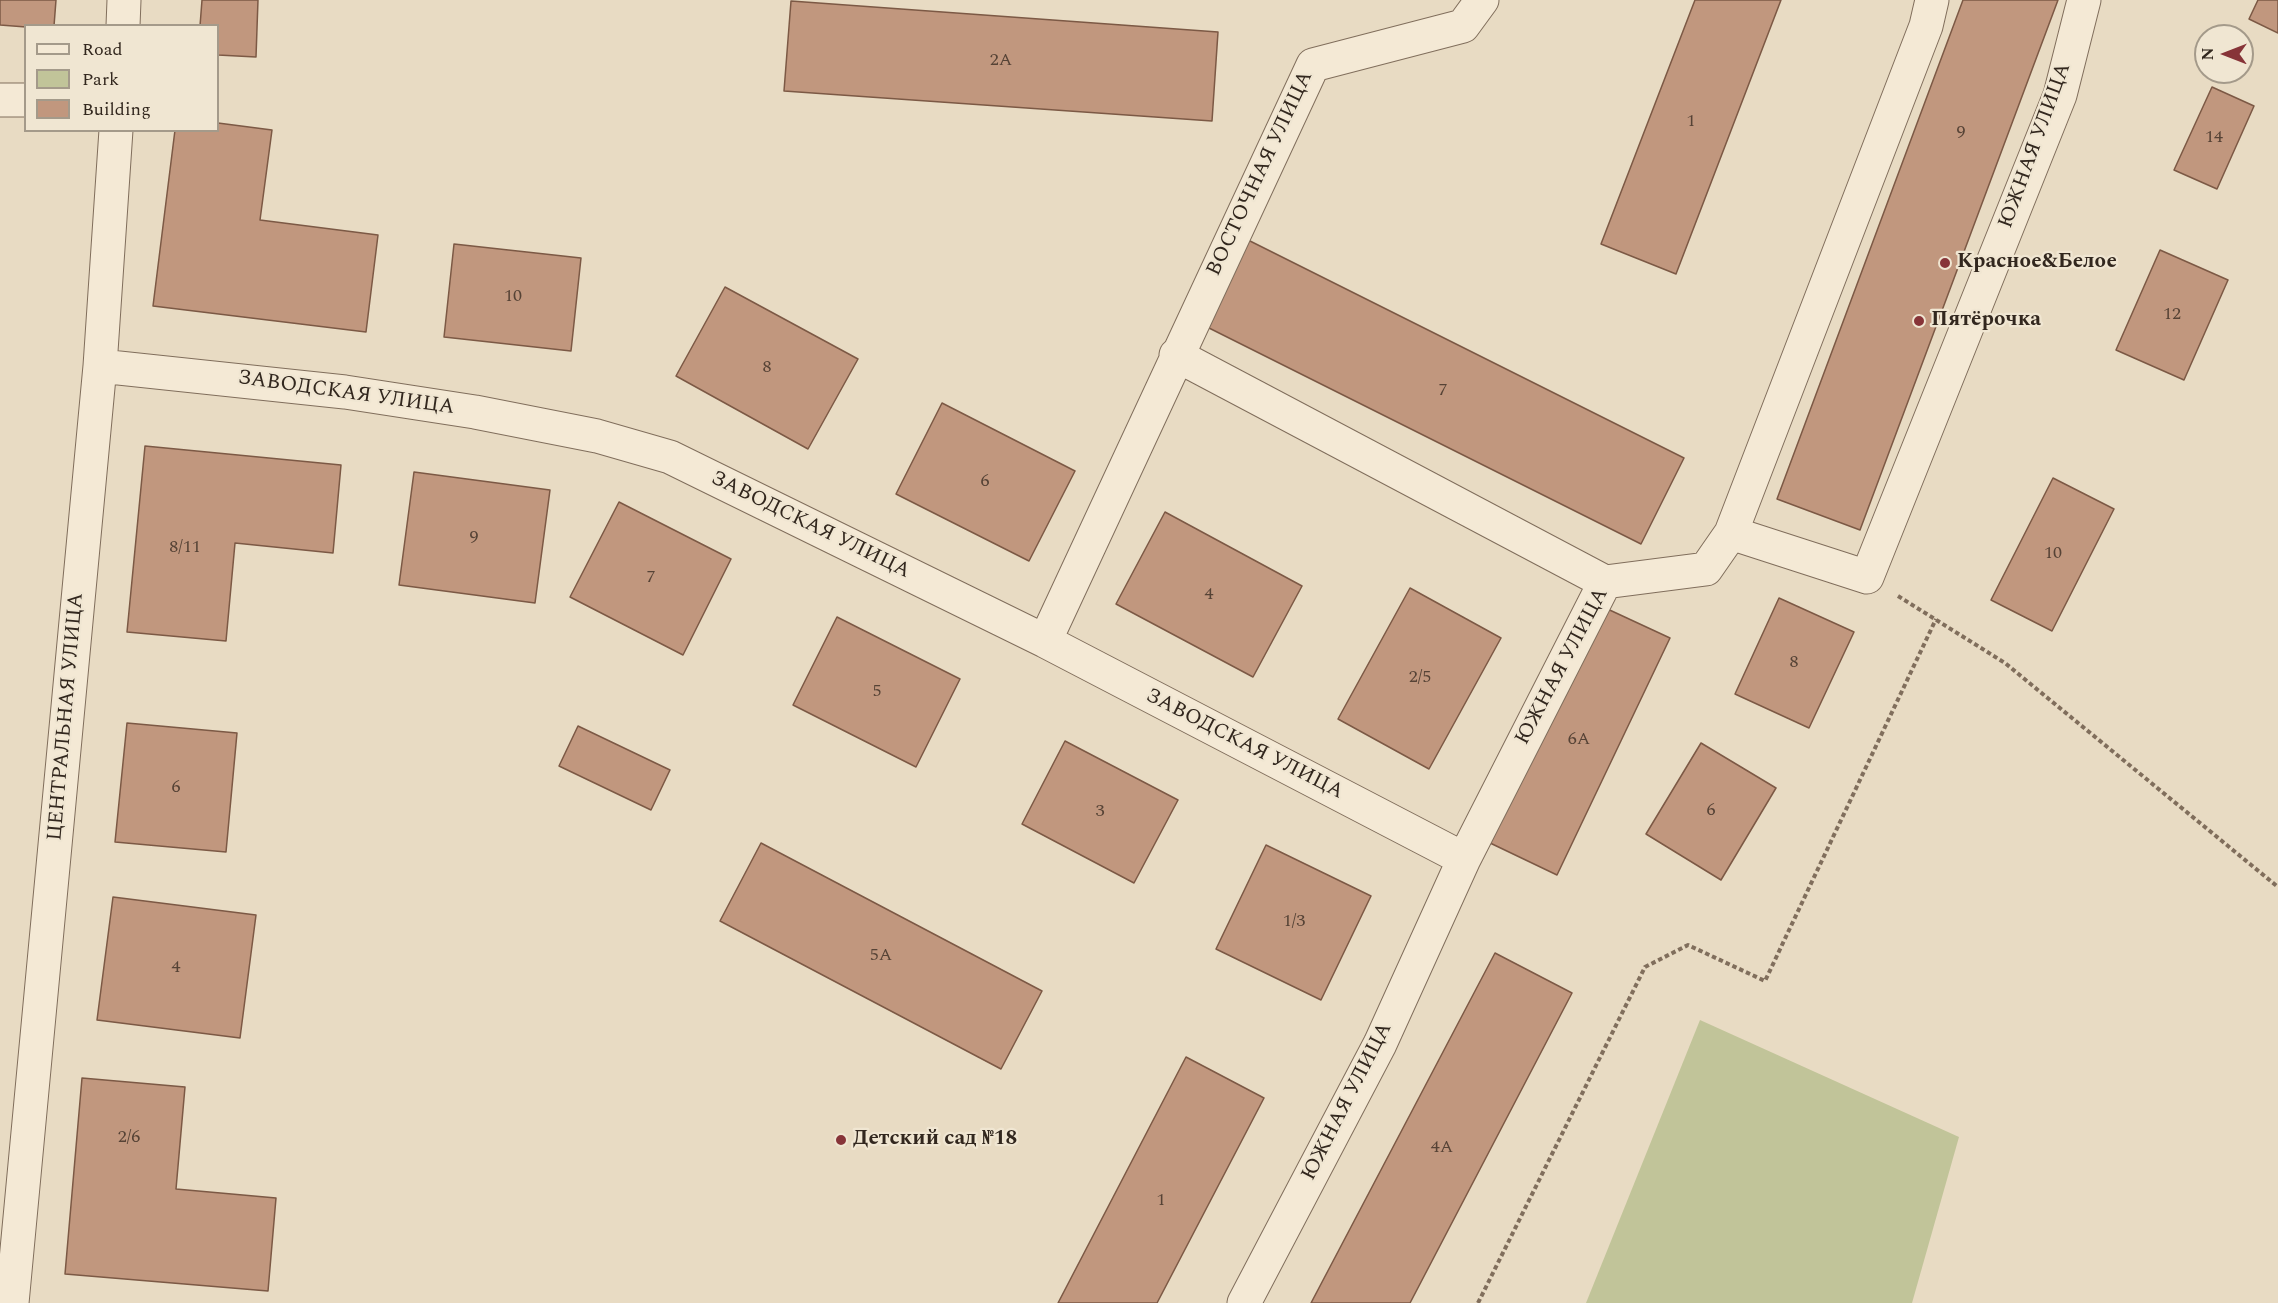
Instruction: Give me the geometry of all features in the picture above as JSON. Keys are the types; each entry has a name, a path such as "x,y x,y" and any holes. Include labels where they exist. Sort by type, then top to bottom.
{"street":[{"path":"123,24 124,0"},
{"name":"ВОСТОЧНАЯ УЛИЦА","path":"1045,641 1312,64 1462,26 1482,0"},
{"name":"ЮЖНАЯ УЛИЦА","path":"1244,1303 1380,1044 1464,859 1605,582 1706,569 1731,533 1926,26 1932,0"},
{"name":"ЮЖНАЯ УЛИЦА","path":"1867,577 2060,95 2084,0"},
{"path":"0,100 24,100"},
{"name":"ЦЕНТРАЛЬНАЯ УЛИЦА","path":"12,1303 100,366 116,132"},
{"path":"1176,355 1605,582"},
{"name":"ЗАВОДСКАЯ УЛИЦА","path":"100,366 345,392 475,412 608,439 670,457 1045,641 1464,859"},
{"path":"1731,533 1867,577"}],"path":[{"path":"1867,577 2005,663 2278,887"},
{"path":"1478,1303 1645,967 1688,945 1765,981 1936,619"}],"green space":[{"path":"1700,1020 1959,1137 1912,1303 1586,1303"}],"building":[{"path":"0,0 56,0 54,24 24,24 24,27 0,25"},
{"path":"202,0 258,0 256,57 219,55 219,24 200,24"},
{"path":"1695,0 1781,0 1676,274 1601,244"},
{"path":"1963,0 2058,0 1860,530 1777,499"},
{"path":"2258,0 2278,0 2278,33 2249,19"},
{"path":"791,1 1218,32 1212,121 784,91"},
{"path":"2212,87 2254,106 2217,189 2174,170"},
{"path":"219,123 272,130 260,220 378,235 366,332 153,306 175,132 219,132"},
{"path":"1246,239 1684,458 1641,544 1203,325"},
{"path":"454,244 581,258 571,351 444,337"},
{"path":"2160,250 2228,280 2184,380 2116,350"},
{"path":"725,287 858,359 808,449 676,376"},
{"path":"942,403 1075,471 1029,561 896,494"},
{"path":"145,446 341,465 333,553 235,543 226,641 127,632"},
{"path":"414,472 550,490 535,603 399,585"},
{"path":"2053,478 2114,509 2052,631 1991,600"},
{"path":"619,502 731,559 683,655 570,597"},
{"path":"1165,512 1302,586 1253,677 1116,604"},
{"path":"1410,588 1501,638 1429,769 1338,719"},
{"path":"1779,598 1854,632 1809,728 1735,694"},
{"path":"1601,606 1670,638 1557,875 1488,842"},
{"path":"837,617 960,679 916,767 793,705"},
{"path":"127,723 237,733 226,852 115,842"},
{"path":"578,726 670,770 651,810 559,766"},
{"path":"1065,741 1178,800 1134,883 1022,824"},
{"path":"1701,743 1776,788 1721,880 1646,834"},
{"path":"761,843 1042,991 1001,1069 720,921"},
{"path":"1266,845 1371,896 1321,1000 1216,949"},
{"path":"113,897 256,915 240,1038 97,1020"},
{"path":"1495,953 1572,993 1410,1303 1311,1303"},
{"path":"1186,1057 1264,1098 1157,1303 1058,1303"},
{"path":"82,1078 185,1087 176,1189 276,1198 268,1291 65,1274"}],"place":[{"name":"Красное&Белое","path":"1945,263"},
{"name":"Пятёрочка","path":"1919,321"},
{"name":"Детский сад №18","path":"841,1140"}]}
